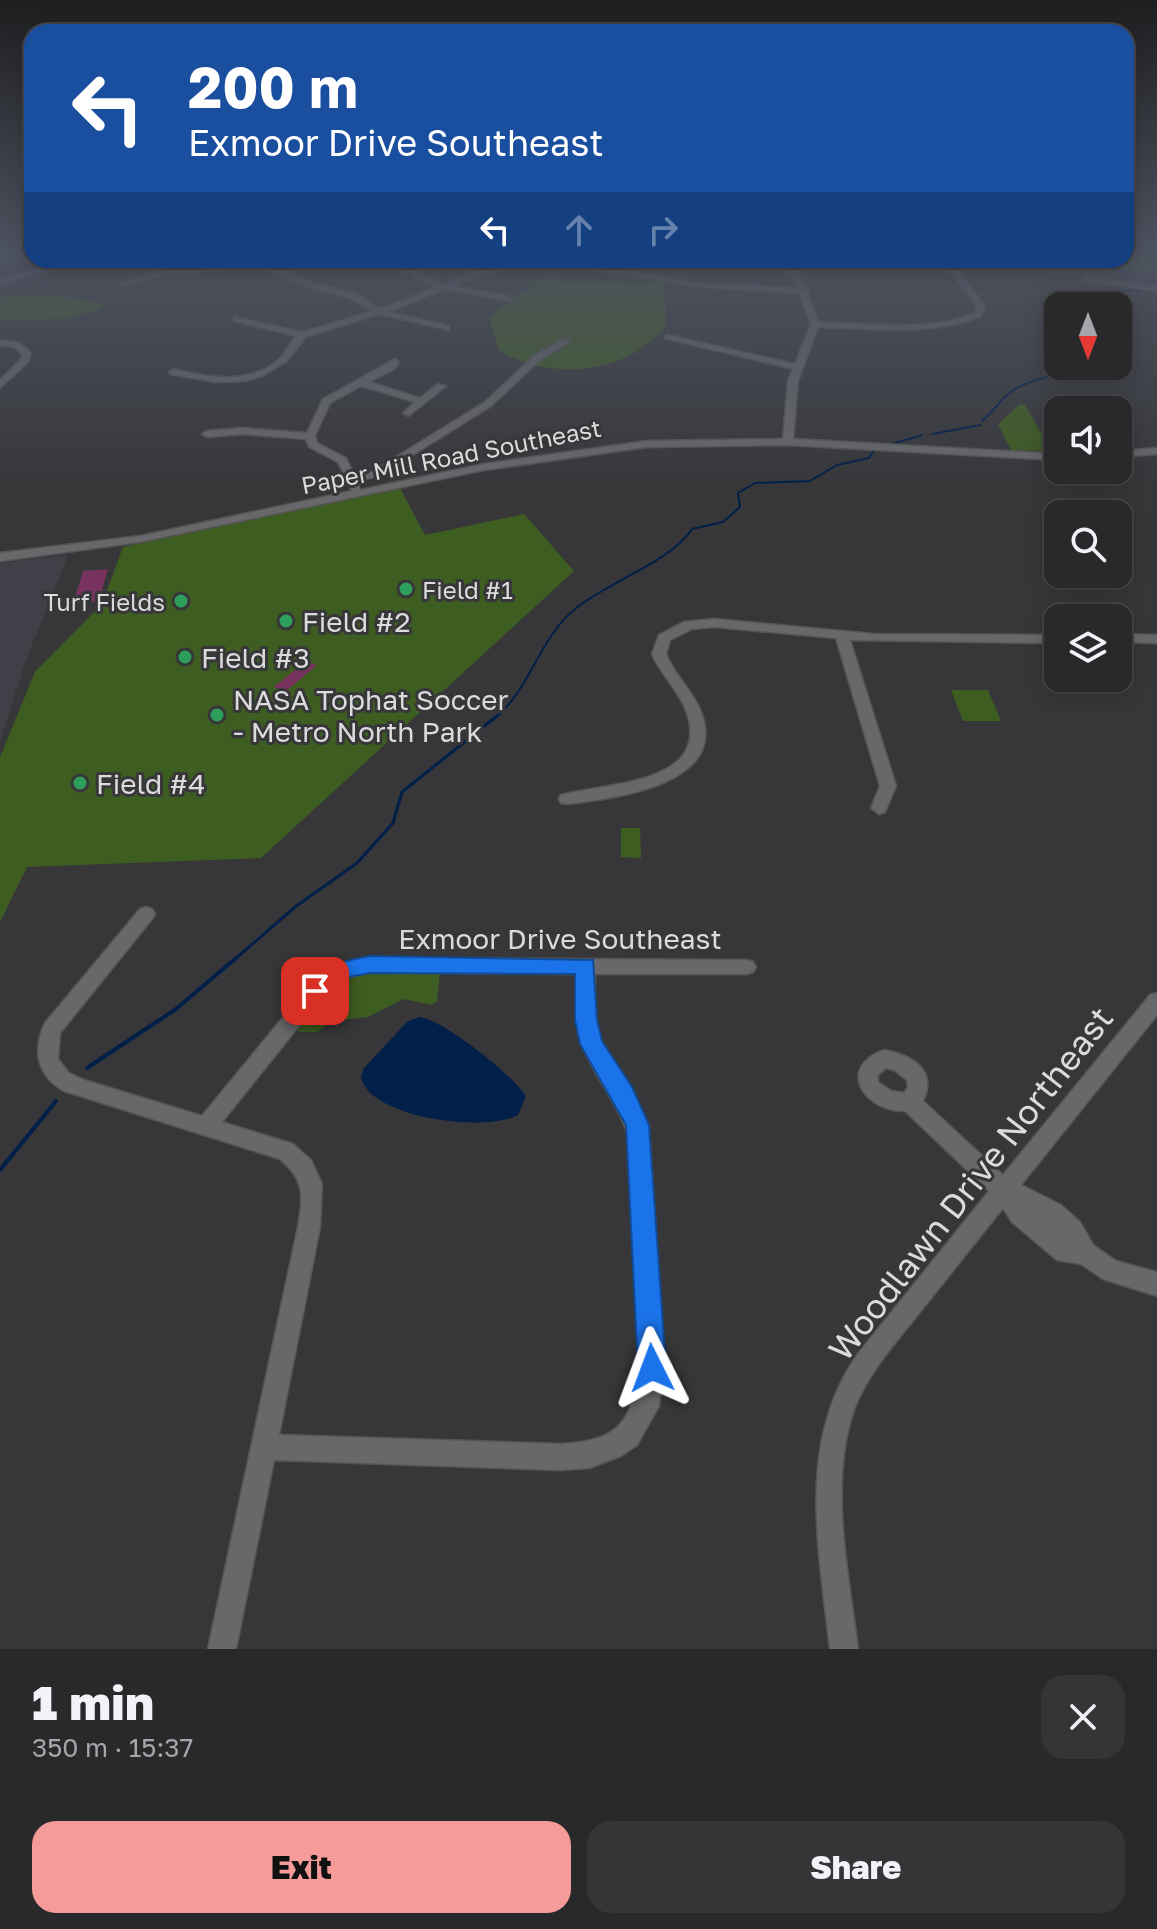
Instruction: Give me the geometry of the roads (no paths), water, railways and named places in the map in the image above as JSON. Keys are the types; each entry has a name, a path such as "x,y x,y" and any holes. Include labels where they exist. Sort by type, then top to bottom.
{"street":[{"path":"286,331 303,335"},
{"path":"173,372 217,382 244,377 270,368 284,359 292,343 317,331"},
{"path":"788,442 798,363 812,331"},
{"path":"668,338 798,363"},
{"path":"352,479 375,474 488,404 538,357 567,341"},
{"path":"0,343 27,353 25,360 0,385"},
{"path":"358,494 342,460 313,445 310,436 326,401 395,362"},
{"path":"361,383 420,401"},
{"path":"408,413 441,386"},
{"path":"207,434 234,430 310,436"},
{"name":"Paper Mill Road Southeast","path":"0,557 140,539 511,462 609,448 683,442 788,442 1044,456"},
{"path":"1132,453 1157,451"},
{"path":"567,799 650,783 673,772 694,750 698,731 695,713 659,654 661,643 671,633 689,625 714,623 842,636 1044,639"},
{"path":"842,636 888,786 879,808"},
{"path":"1132,638 1157,639"},
{"path":"146,914 52,1029 46,1053 47,1062 57,1079 286,1151 300,1161 311,1182 309,1227 222,1649"},
{"name":"Exmoor Drive Southeast","path":"206,1126 315,991 343,970 370,965 747,967"},
{"path":"263,1447 561,1457 589,1455 612,1447 628,1436 638,1422 646,1406 652,1368 640,1143 632,1110 597,1055 588,1031 586,966"},
{"name":"Woodlawn Drive Northeast","path":"844,1649 830,1507 836,1432 850,1390 884,1338 1157,1001"},
{"path":"909,1102 1005,1191 1020,1214 1065,1252 1085,1253 1111,1271 1157,1284"}],"water":[{"path":"420,1017 461,1038 518,1086 526,1096 518,1115 481,1122 430,1118 384,1103 369,1091 361,1077 364,1068 408,1021"}],"waterway":[{"path":"982,421 1015,389 1044,377"},
{"path":"932,434 981,425"},
{"path":"892,444 922,435"},
{"path":"497,716 517,693 552,634 575,609 669,552 692,529 723,522 740,507 738,493 755,483 810,481 837,465 869,458 874,450"},
{"path":"234,960 295,907 357,863 393,823 402,792 497,716"},
{"path":"87,1068 176,1009 236,958"},
{"path":"0,1170 56,1101"}],"place":[{"name":"Field #1","path":"406,589"},
{"name":"Turf Fields","path":"181,601"},
{"name":"Field #2","path":"286,621"},
{"name":"Field #3","path":"185,657"},
{"name":"NASA Tophat Soccer - Metro North Park","path":"217,715"},
{"name":"Field #4","path":"80,783"}]}
